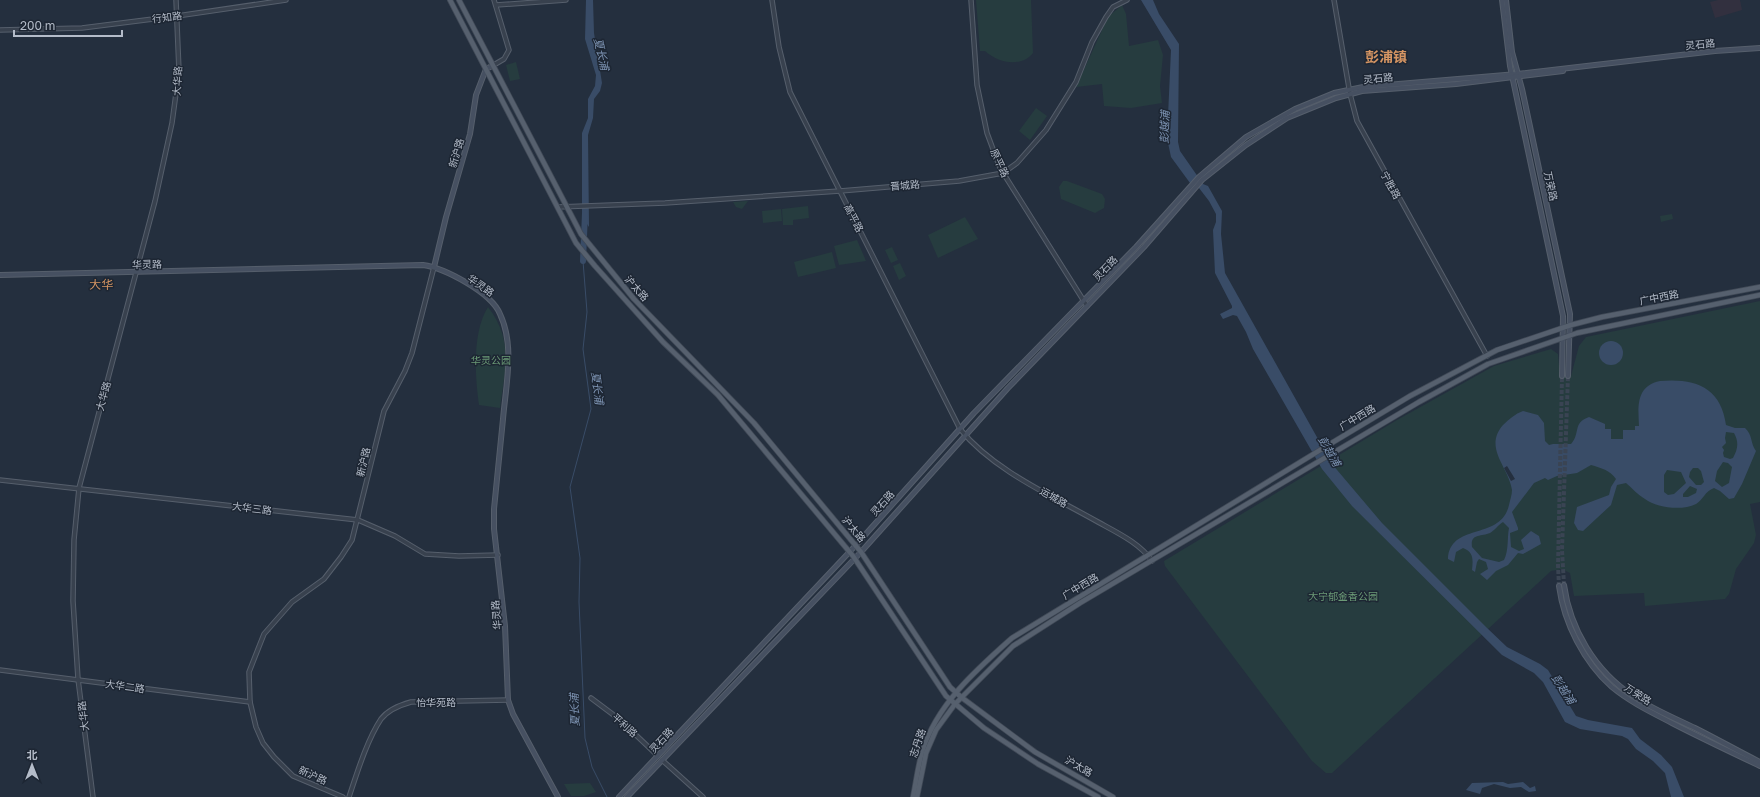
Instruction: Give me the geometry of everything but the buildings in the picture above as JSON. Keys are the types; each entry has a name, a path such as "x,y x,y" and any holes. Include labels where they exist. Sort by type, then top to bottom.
{"main road":[{"path":"450,0 558,207"},
{"path":"459,0 566,208"},
{"name":"万荣路","path":"1502,0 1504,32 1512,76 1563,316 1564,337 1562,376"},
{"name":"万荣路","path":"1506,0 1510,38 1570,314 1571,325 1568,376"},
{"name":"灵石路","path":"619,797 856,545 960,429 1191,188 1200,179 1246,145 1287,118 1349,92 1760,49"},
{"path":"486,69 492,66"},
{"name":"新沪路","path":"434,267 446,217 470,134 476,95 486,69"},
{"name":"灵石路","path":"627,797 861,552 965,436 1144,247 1191,188"},
{"name":"沪太路","path":"558,207 576,243 589,260 663,342 718,395 849,551 950,700 984,728 1038,764 1098,797"},
{"name":"沪太路","path":"566,208 593,251 634,299 754,423 856,545 950,687 961,697 1035,752 1113,797"},
{"name":"华灵路","path":"0,276 422,265 444,270 484,295 500,313 509,351 494,509 505,626 508,700 513,714 558,797"},
{"name":"广中西路","path":"950,700 986,661 1012,638 1410,396 1487,356 1510,346 1571,325 1760,287"},
{"name":"广中西路","path":"955,704 1013,646 1080,603 1419,402 1488,364 1570,335 1760,294"},
{"path":"1243,497 1247,505"},
{"name":"万荣路","path":"1760,762 1645,703 1620,686 1602,669 1581,638 1571,615 1562,585 1567,617 1577,640 1591,662 1612,686 1642,708 1760,766"},
{"name":"志丹路","path":"913,797 922,752 932,726 950,700"},
{"name":"志丹路","path":"917,797 926,753 936,730 955,704"}],"street":[{"name":"大华路","path":"93,797 78,679 73,601 74,540 79,488 155,201 175,104 179,71 176,0"},
{"name":"行知路","path":"0,30 82,28 286,0"},
{"path":"492,66 504,59 509,50 494,0"},
{"path":"496,5 566,0"},
{"name":"高平路","path":"772,0 779,47 790,92 960,429"},
{"name":"原平路","path":"971,0 979,100 987,133 1003,173 1087,306"},
{"name":"晋城路","path":"566,208 840,191 960,181 1003,173 1017,163 1046,130 1076,82 1092,42 1106,16 1113,7 1127,0"},
{"name":"宁胜路","path":"1334,0 1349,92 1357,121 1363,135 1487,356"},
{"path":"558,207 566,208"},
{"name":"新沪路","path":"343,797 293,776 274,757 264,743 256,727 250,702 249,672 264,634 292,602 324,579 352,540 384,411 405,371 412,353 434,267"},
{"name":"运城路","path":"960,429 965,436 1004,468 1123,536 1148,555 1152,560"},
{"name":"大华三路","path":"0,480 358,520 394,536 425,554 448,556 498,555"},
{"name":"大华二路","path":"0,670 250,702"},
{"name":"平利路","path":"591,698 619,719 657,755"},
{"name":"怡华苑路","path":"349,797 381,719 401,705 410,702 508,700"},
{"path":"662,760 703,797"}],"shaded area":[{"path":"1718,0 1740,0 1742,10 1715,18 1710,2"}],"green space":[{"path":"976,0 1031,0 1033,53 1028,58 1022,61 1009,62 996,58 985,51 980,51"},
{"path":"1122,5 1126,14 1129,46 1158,40 1163,55 1160,86 1162,103 1131,108 1104,106 1102,84 1076,87 1108,17"},
{"path":"516,62 520,79 510,81 506,65"},
{"path":"1036,108 1047,116 1030,140 1019,131"},
{"path":"1063,181 1067,181 1102,194 1105,199 1104,208 1095,213 1061,199 1059,187"},
{"path":"748,201 742,209 736,207 733,202"},
{"path":"808,206 809,218 793,220 793,225 783,225 782,209"},
{"path":"781,209 782,221 763,223 762,211"},
{"path":"1672,214 1673,219 1661,222 1660,216"},
{"path":"965,217 978,239 938,258 928,235"},
{"path":"857,240 866,261 839,265 834,246"},
{"path":"892,247 898,260 891,263 885,250"},
{"path":"832,252 836,268 798,277 794,262"},
{"path":"900,263 906,276 899,280 893,266"},
{"name":"大宁郁金香公园","path":"1760,301 1760,502 1750,504 1756,535 1754,543 1736,569 1729,594 1725,599 1645,606 1644,593 1574,596 1570,573 1562,569 1551,571 1332,773 1326,773 1312,761 1165,566 1164,561 1397,420 1494,366 1551,349 1558,354 1560,375 1571,376 1579,346 1586,337"},
{"name":"华灵公园","path":"488,307 502,332 505,344 506,356 500,408 479,405 476,368 477,342 479,329"},
{"path":"590,783 596,792 584,796 571,796 564,784"}],"water":[{"path":"586,0 593,0 594,33 602,83 600,91 594,99 593,118 588,135 589,227 582,216 582,133 588,118 588,99 595,86 596,75 585,39"},
{"path":"1141,0 1153,0 1159,14 1179,44 1178,142 1180,151 1203,184 1208,186 1222,211 1221,234 1225,273 1332,464 1382,523 1486,627 1507,647 1540,664 1548,670 1576,716 1588,720 1632,728 1640,739 1661,755 1672,767 1684,797 1671,797 1665,773 1653,761 1636,749 1628,739 1622,736 1580,729 1565,722 1543,682 1534,673 1502,655 1352,506 1322,469 1253,349 1237,316 1233,315 1223,319 1220,314 1232,308 1232,306 1215,273 1213,230 1216,222 1216,214 1209,201 1199,188 1190,183 1171,157 1167,138 1171,50"},
{"path":"1611,341 1616,342 1622,348 1622,358 1616,364 1611,365 1606,364 1600,358 1599,353 1600,348 1606,342"},
{"path":"1673,380 1684,381 1704,388 1712,394 1718,402 1723,412 1726,425 1735,428 1745,428 1748,431 1756,451 1742,484 1734,498 1729,499 1714,488 1708,491 1696,504 1670,508 1650,502 1640,496 1626,483 1617,485 1611,505 1583,531 1578,530 1574,523 1577,507 1609,495 1611,487 1616,479 1608,471 1591,465 1577,473 1557,476 1548,480 1545,478 1534,483 1512,512 1518,530 1510,533 1511,547 1519,551 1524,549 1521,540 1531,531 1539,536 1541,544 1523,554 1518,553 1508,565 1496,571 1487,580 1480,574 1488,569 1486,562 1479,559 1475,572 1472,570 1473,563 1471,554 1467,550 1463,548 1456,552 1454,562 1448,559 1451,548 1457,540 1496,523 1504,516 1509,505 1512,490 1507,473 1496,450 1498,433 1503,425 1515,415 1523,411 1538,415 1544,423 1545,441 1549,445 1571,444 1576,436 1580,422 1589,417 1605,424 1605,429 1611,429 1611,439 1623,439 1623,430 1635,430 1635,426 1639,426 1638,411 1640,398 1646,387 1660,381","holes":["1726,432 1734,433 1737,439 1736,452 1733,458 1730,459 1724,457 1723,453 1724,450 1722,447 1726,443","1723,462 1728,463 1732,467 1729,483 1722,487 1715,481 1717,471","1693,468 1698,468 1701,471 1704,482 1701,485 1696,485 1689,477","1667,470 1681,472 1686,483 1674,494 1668,495 1664,492 1664,475","1690,486 1697,489 1696,493 1688,497 1683,497 1683,494","1503,522 1509,528 1506,556 1504,560 1499,562 1482,558 1472,547 1474,537 1490,533"]},
{"path":"1503,782 1508,784 1523,782 1530,788 1535,786 1536,791 1529,792 1521,787 1510,788 1494,784 1482,788 1480,794 1466,790 1472,783"}],"pier":[{"path":"1507,466 1515,479 1511,481 1504,468"}],"waterway":[{"name":"夏长浦","path":"583,261 585,213"},
{"name":"夏长浦","path":"583,261 587,312 583,349 591,409 570,487 580,558 579,602 585,738 592,767 607,797"}],"tunnel":[{"path":"1559,586 1558,566 1562,376"},
{"path":"1564,585 1562,550 1568,376"}],"district":[{"name":"彭浦镇","path":"1386,56"},
{"name":"大华","path":"101,284"}],"water label":[{"name":"彭越浦","path":"1164,127"},
{"name":"彭越浦","path":"1330,451"},
{"name":"彭越浦","path":"1564,689"}]}
